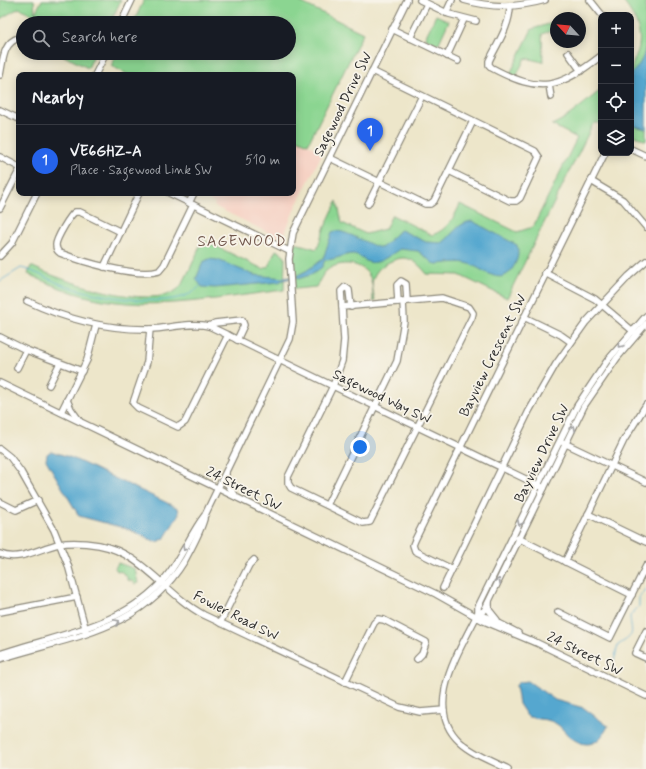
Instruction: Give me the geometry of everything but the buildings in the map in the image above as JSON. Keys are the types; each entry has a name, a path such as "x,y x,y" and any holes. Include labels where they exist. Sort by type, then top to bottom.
{"street":[{"path":"124,16 132,0"},
{"name":"Sagewood Drive SW","path":"86,630 121,621 152,599 188,554 201,528 205,515 280,361 292,331 289,268 290,251 297,224 407,0"},
{"path":"420,0 446,13 476,21"},
{"path":"446,13 452,0"},
{"path":"464,0 492,6 510,6 544,0"},
{"path":"590,0 600,12"},
{"path":"410,38 427,4"},
{"path":"510,6 510,14 506,26 489,65 519,82 549,85 571,77 598,58"},
{"path":"447,56 464,19"},
{"path":"392,29 458,61"},
{"path":"0,75 8,46 12,41 16,39"},
{"path":"568,53 581,71"},
{"path":"96,72 102,60"},
{"path":"372,71 535,151 538,155 538,160 520,198 513,202 449,171"},
{"path":"549,85 551,97"},
{"path":"368,204 422,96"},
{"path":"0,110 16,118"},
{"path":"330,158 424,204 430,204 434,202 473,121"},
{"path":"634,150 646,156"},
{"name":"Bayview Crescent SW","path":"452,569 415,551 413,546 545,273 604,156"},
{"path":"0,157 16,165"},
{"path":"0,208 16,177"},
{"path":"591,181 623,200 633,209 646,227"},
{"path":"0,256 18,232 36,196"},
{"path":"104,267 138,196"},
{"path":"175,196 290,251"},
{"path":"121,232 80,212 75,212 70,215 56,243 56,249 60,253 104,267 130,271 160,271 191,204 193,196"},
{"path":"443,588 537,396 571,342 603,303 646,261"},
{"path":"545,273 603,303 635,332"},
{"path":"342,307 351,307 435,298 450,300 469,307 473,313 471,321 370,522 363,523 291,488 287,480 333,386 342,361 344,351 341,291 345,287 349,290 351,307"},
{"path":"27,301 55,313 96,324 150,329 197,325 209,326 215,323 242,320 244,325 237,340"},
{"path":"327,505 393,371 400,350 404,321 403,301"},
{"path":"524,316 557,332 571,342"},
{"name":"Bayview Drive SW","path":"477,614 484,611 520,539 541,487 562,442 594,390 646,316"},
{"path":"61,412 82,371 91,349 96,324"},
{"name":"Bayview Drive SW","path":"635,332 646,324"},
{"name":"Sagewood Way SW","path":"209,326 541,487"},
{"path":"150,329 147,362 133,403 138,408 178,427 185,422 228,335"},
{"path":"0,338 26,350 82,371"},
{"path":"17,368 26,350"},
{"path":"49,384 60,363"},
{"name":"24 Street SW","path":"0,383 477,614 500,623 534,642 646,696"},
{"path":"67,400 70,409 79,421"},
{"path":"565,562 624,440 646,405"},
{"path":"562,442 646,482"},
{"path":"0,449 15,464 38,500 60,544 77,596 86,630"},
{"path":"226,471 226,482 239,499"},
{"name":"Bayview Drive SW","path":"477,614 478,607 541,487"},
{"path":"0,502 16,510 38,500"},
{"path":"588,514 646,542"},
{"path":"514,536 632,595"},
{"name":"Fowler Road SW","path":"0,554 26,555 60,544 87,544 110,547 136,560 191,608 220,623 405,710 427,713 444,710"},
{"path":"220,623 247,568 254,560"},
{"path":"558,612 610,638 646,566"},
{"path":"0,612 77,596"},
{"path":"489,601 489,610 493,617 500,623"},
{"path":"477,614 446,682 443,697 444,710 448,724 459,741 471,750 508,769"},
{"name":"24 Street SW","path":"477,614 490,624 534,642"},
{"path":"345,682 374,622 378,619 384,620 426,642 422,654 417,659"},
{"path":"0,654 86,630"},
{"path":"0,659 86,630"},
{"path":"646,631 635,653 646,658"}],"shaded area":[{"path":"296,138 323,152 294,210 284,236 279,238 214,206 215,203 210,201 212,196 296,196"}],"green space":[{"path":"0,0 34,0 35,13 42,0 121,0 113,16 34,16 19,8 0,19"},
{"path":"144,0 296,0 363,33 308,144 296,138 296,72 123,72 111,66 114,60 296,60 296,16 136,16"},
{"path":"622,0 646,0 646,53 634,71 634,60 638,50 639,36 634,12 630,11"},
{"path":"436,15 449,21 438,45 425,38"},
{"path":"550,24 550,31 542,34 543,62 525,58 516,77 510,74 532,29"},
{"path":"72,60 92,60 88,68"},
{"path":"598,92 598,123 595,123 592,126 507,298 459,275 427,274 413,261 403,258 391,261 381,267 376,273 372,281 375,301 373,302 372,285 368,274 358,266 351,264 331,267 326,271 316,287 295,289 292,269 295,243 317,249 324,229 337,201 342,223 366,234 385,229 392,215 432,235 446,227 460,204 517,232 533,227 577,138 552,125 571,114"},
{"path":"634,126 646,129 646,141 634,135"},
{"path":"203,240 263,269 268,267 276,250 283,254 285,258 284,290 188,302 140,304 116,302 76,294 28,274 31,266 62,279 127,296 148,297 165,295 181,286"},
{"path":"118,563 135,569 138,583 135,584 132,581 127,580 127,577 122,572 117,571 115,568"}],"water":[{"path":"646,43 646,129 634,126 634,70 642,60"},
{"path":"472,221 517,245 517,258 509,273 498,277 466,263 458,262 434,264 418,251 400,249 384,259 375,262 366,261 354,254 325,260 322,267 313,274 298,279 297,277 279,282 215,288 202,287 196,279 203,262 209,259 218,260 254,275 283,278 296,276 323,259 332,232 336,231 348,234 381,248 401,230 426,242 442,243 463,224"},
{"path":"51,451 72,458 178,508 179,514 164,539 156,542 128,529 79,516 46,460 47,454"},
{"path":"528,681 555,700 584,708 608,726 600,738 592,743 581,743 569,736 555,723 548,720 527,716 519,704 516,685 520,682"}],"waterway":[{"path":"0,281 21,268 32,271 60,284 80,290 116,298 156,301 174,299 189,294 200,286"},
{"path":"613,665 618,645 632,633 630,616 639,606 639,598 646,588"}],"place":[{"name":"VE6GHZ-A","path":"370,151"}],"district":[{"name":"SAGEWOOD","path":"242,241"}]}
